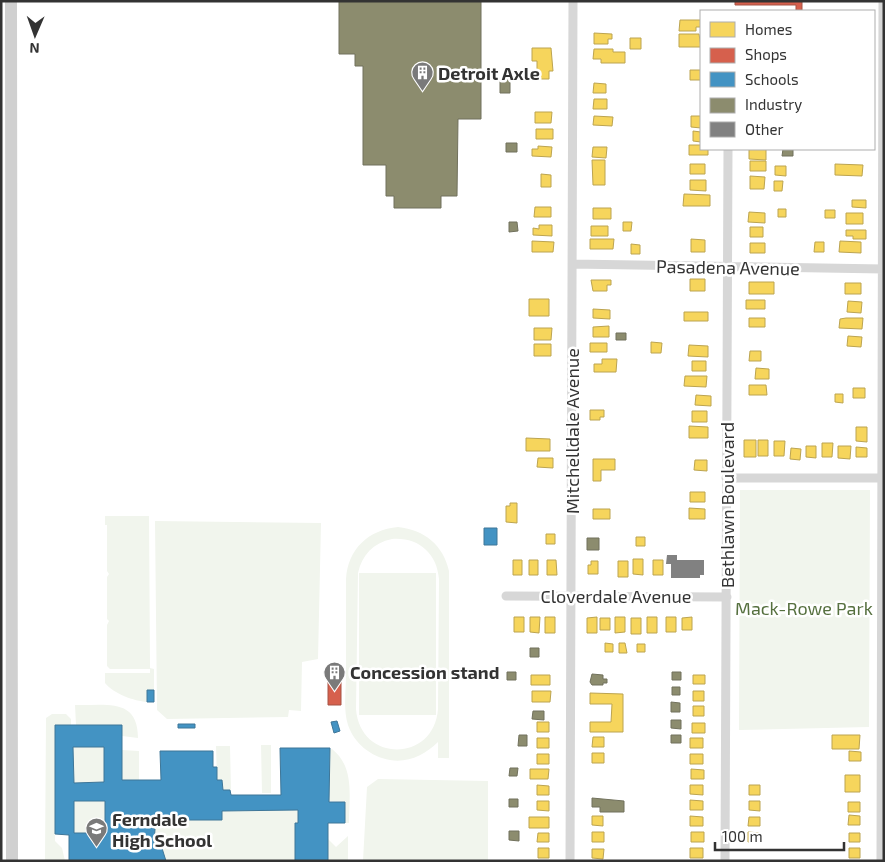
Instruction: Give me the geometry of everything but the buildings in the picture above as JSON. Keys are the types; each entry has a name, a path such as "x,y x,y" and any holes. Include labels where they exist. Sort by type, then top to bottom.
{"street":[{"path":"11,1 6,93 6,534 7,822 12,861"},
{"name":"Mitchelldale Avenue","path":"570,861 574,1"},
{"path":"881,861 883,1"},
{"name":"Bethlawn Boulevard","path":"726,861 728,150"},
{"name":"Pasadena Avenue","path":"572,264 883,269"},
{"path":"726,478 883,478"},
{"name":"Cloverdale Avenue","path":"506,596 726,596"}],"green space":[{"name":"Mack-Rowe Park","path":"740,490 870,490 869,727 739,730"},
{"path":"105,516 149,516 150,668 154,669 154,690 147,690 147,702 125,696 105,683 105,673 150,673 150,669 110,669 107,666 107,625 109,621 107,619 107,577 109,574 107,571 107,525 105,525"},
{"path":"155,521 321,523 318,659 302,662 301,711 289,710 288,717 167,719 157,710"},
{"path":"398,527 417,531 424,535 437,546 449,571 449,758 438,758 438,742 428,751 410,759 397,761 376,756 354,738 348,725 345,700 346,579 348,568 355,550 362,543 369,537 387,529","holes":["392,539 401,539 418,544 430,554 439,579 438,709 433,727 424,739 411,747 397,749 383,747 370,739 361,727 356,709 358,573 366,555 379,543"]},
{"path":"359,573 436,573 436,715 359,715"},
{"path":"75,705 108,705 118,706 126,710 137,725 138,738 122,736 122,725 76,725"},
{"path":"52,714 66,714 71,719 71,725 55,725 55,841 62,848 65,861 45,861 46,718"},
{"path":"261,745 271,745 271,793 262,793"},
{"path":"216,746 230,746 231,790 223,790 222,780 217,780"},
{"path":"73,747 104,747 104,782 74,783"},
{"path":"332,749 344,764 347,773 350,793 349,823 345,823 345,802 329,801 330,750"},
{"path":"122,750 139,751 139,780 122,780"},
{"path":"378,779 488,781 488,861 363,861 367,787"},
{"path":"74,801 105,801 105,833 74,833"},
{"path":"298,810 298,823 295,823 295,861 166,861 161,845 154,843 155,829 150,827 152,820 222,820 222,811"},
{"path":"348,836 348,861 328,861 328,839 336,847"}],"place":[{"name":"Detroit Axle","path":"422,92"},
{"name":"Concession stand","path":"334,691"},
{"name":"Ferndale High School","path":"96,848"}]}
